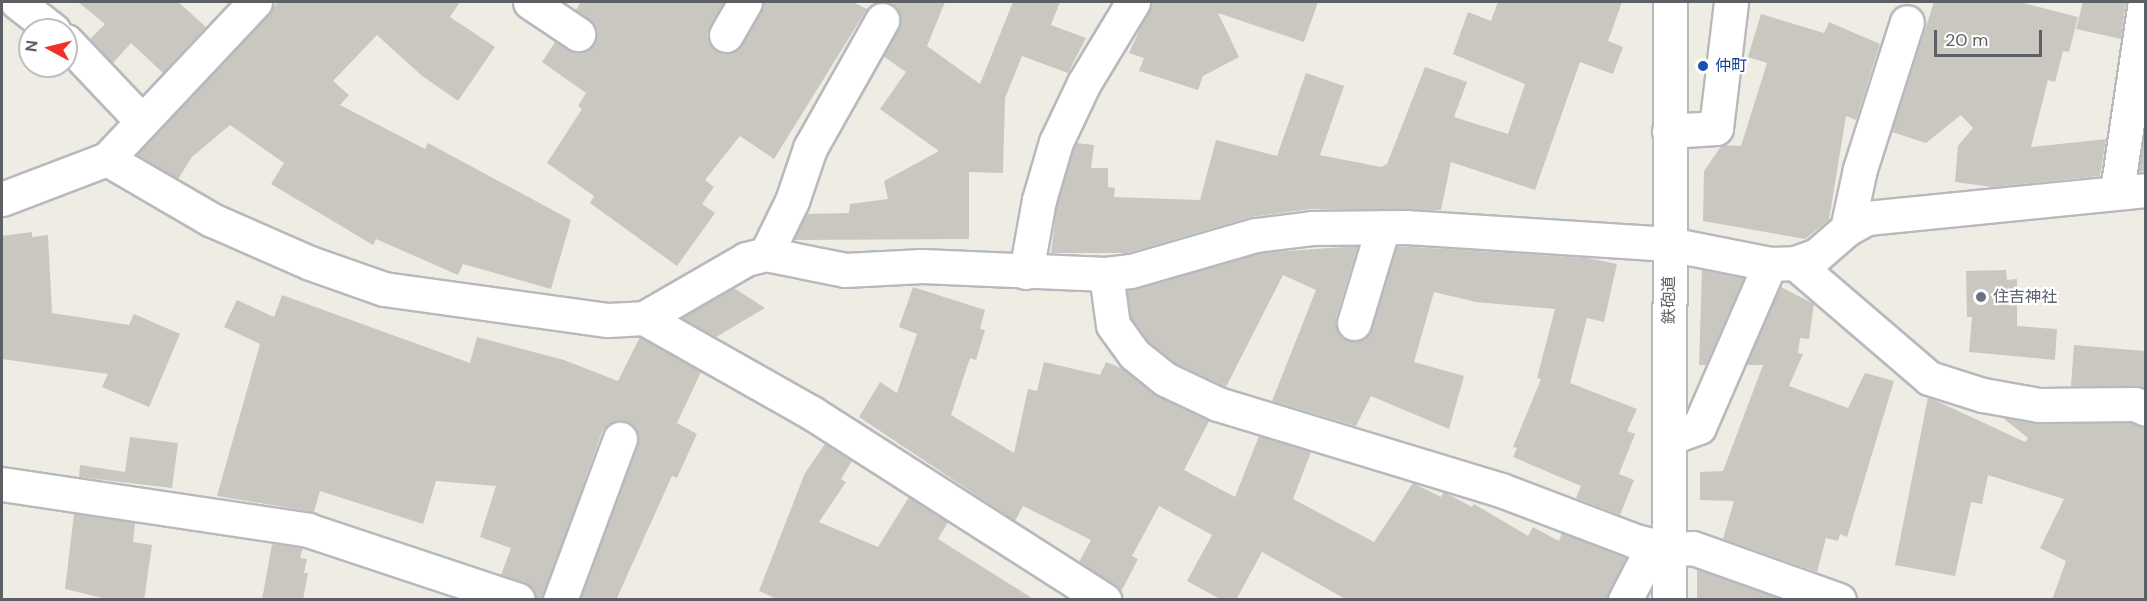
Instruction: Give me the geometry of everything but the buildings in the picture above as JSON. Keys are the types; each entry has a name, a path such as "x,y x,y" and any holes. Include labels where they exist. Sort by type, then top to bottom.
{"street":[{"path":"17,2 38,18"},
{"path":"2,199 11,198 107,159 141,120 255,2"},
{"path":"530,2 578,34"},
{"path":"726,35 745,2"},
{"path":"1026,272 1040,200 1056,141 1084,83 1133,2"},
{"name":"鉄砲道","path":"1669,600 1661,548 1669,438 1670,2"},
{"path":"1669,131 1716,128 1731,2"},
{"path":"107,159 212,220 310,263 384,289 608,320 644,318 746,259 766,254 844,270 922,266 1106,274 1131,271 1256,235 1383,227 1504,231 1669,244 1782,264 1817,255 1847,229 1867,218 2131,191 2145,2"},
{"path":"766,254 792,201 810,148 882,20"},
{"path":"1847,229 1860,169 1906,22"},
{"path":"78,54 141,120"},
{"path":"1354,323 1383,227"},
{"path":"1782,264 1929,378 1983,395 2039,405 2135,404 2145,409"},
{"path":"1669,438 1699,427 1782,264"},
{"path":"1106,274 1113,325 1134,354 1165,379 1218,404 1501,490 1661,548 1693,548 1839,600"},
{"path":"644,318 812,413 1104,600"},
{"path":"560,600 620,439"},
{"path":"2,484 308,530 518,600"},
{"path":"1625,600 1661,548"}],"place":[{"name":"仲町","path":"1703,66"},
{"name":"住吉神社","path":"1981,297"}]}
